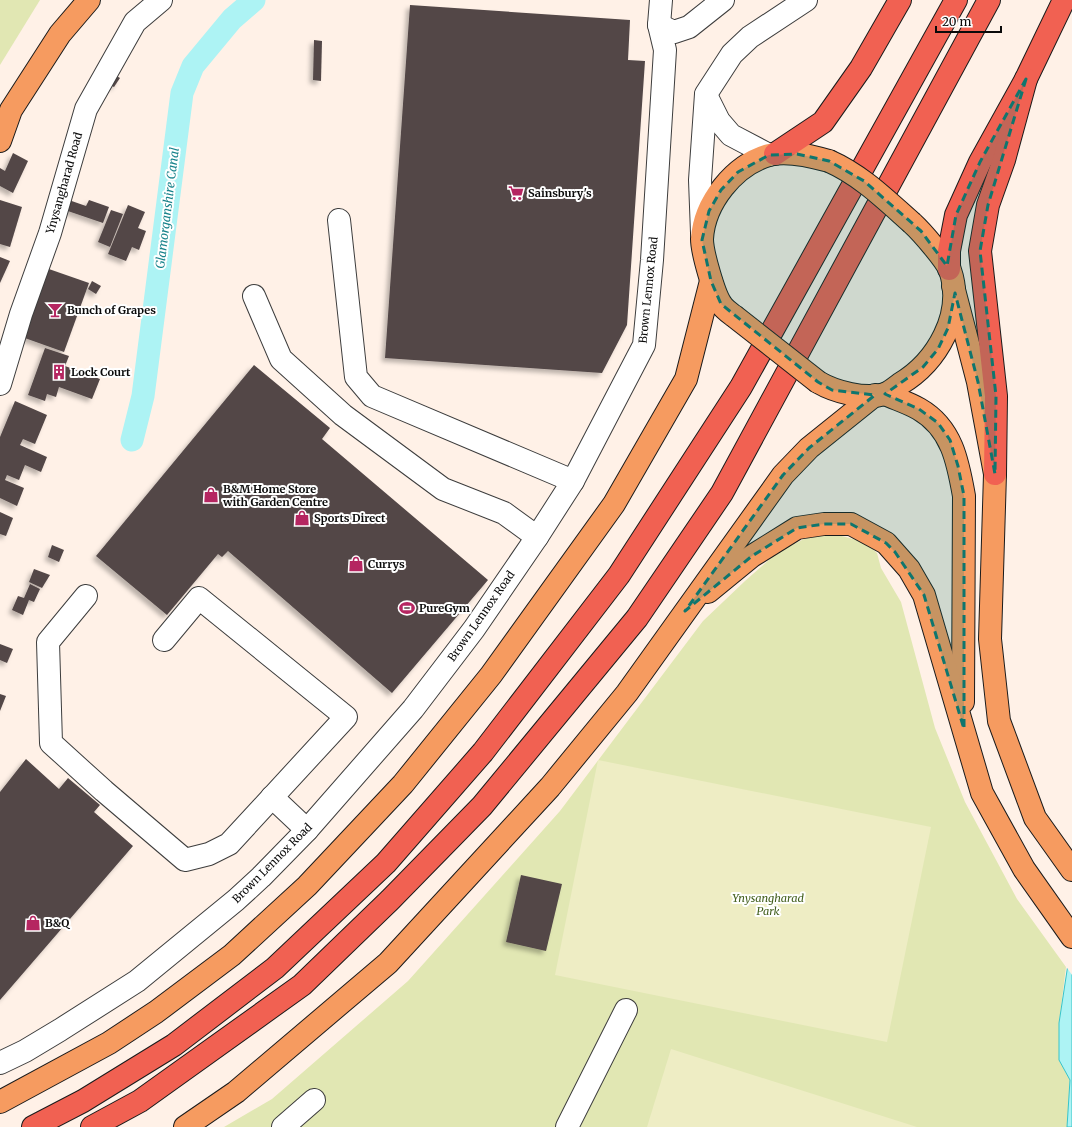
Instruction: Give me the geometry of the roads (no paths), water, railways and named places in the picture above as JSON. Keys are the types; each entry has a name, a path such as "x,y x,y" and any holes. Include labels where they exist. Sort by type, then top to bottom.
{"highway":[{"path":"772,154 823,122 861,68 900,0"},
{"path":"33,1127 83,1101 174,1045 275,968 386,862 483,752 619,575 741,387 956,0"},
{"path":"92,1127 140,1101 302,985 390,900 482,806 637,618 722,493 989,0"},
{"path":"951,277 949,250 956,215 980,162 1026,79 1064,0"},
{"path":"995,474 996,396 980,251 988,206 1004,160 1026,79"}],"main road":[{"path":"0,141 11,110 60,34 90,0"},
{"path":"964,729 964,496 958,466 950,440 938,423 919,409 880,394 850,394 832,390 818,382 734,316 721,304 711,281 702,240 709,212 721,190 738,172 753,162 772,154 797,154 829,161 845,168 864,181 921,231 951,277 978,382 995,474 990,639 999,721 1035,818 1072,870"},
{"path":"185,1127 236,1092 388,963 550,787 627,693 783,475 810,448 880,394 923,367 938,349 948,328 952,308 951,277"},
{"path":"0,1102 109,1043 156,1012 232,955 307,886 403,784 492,675 614,504 686,379 711,281"},
{"path":"685,611 752,556 797,528 824,524 851,524 886,543 908,569 924,595 982,794 1024,869 1072,937"}],"street":[{"name":"Ynysangharad Road","path":"0,384 21,314 50,233 86,109 135,22 161,0"},
{"name":"Brown Lennox Road","path":"0,1063 25,1051 137,981 236,900 307,830 417,703 474,630 573,481 644,345 652,260 665,50 659,25 661,0"},
{"path":"659,25 674,32 689,28 723,0"},
{"path":"702,240 700,180 706,94 732,54 750,37 806,0"},
{"path":"706,94 719,121 731,135 772,154"},
{"path":"339,220 356,377 372,396 573,481"},
{"path":"254,296 280,359 343,415 443,489 504,513 537,537"},
{"path":"86,596 48,642 51,743 104,791 185,860 210,854 229,844 346,717 199,598 164,640"},
{"path":"272,797 307,830"},
{"path":"567,1127 626,1010"},
{"path":"283,1127 314,1100"}],"water":[{"path":"1072,938 1072,1127 1067,1127 1070,1080 1059,1060 1059,1023"}],"waterway":[{"name":"Glamorganshire Canal","path":"132,440 143,396 182,93 193,66 232,19 254,0"}],"place":[{"name":"Sainsbury's","path":"516,193"},
{"name":"Bunch of Grapes","path":"55,310"},
{"name":"Lock Court","path":"59,372"},
{"name":"B&M Home Store with Garden Centre","path":"211,495"},
{"name":"Sports Direct","path":"302,518"},
{"name":"Currys","path":"356,564"},
{"name":"PureGym","path":"407,608"},
{"name":"B&Q","path":"33,923"}],"park label":[{"name":"Ynysangharad Park","path":"768,904"}]}
